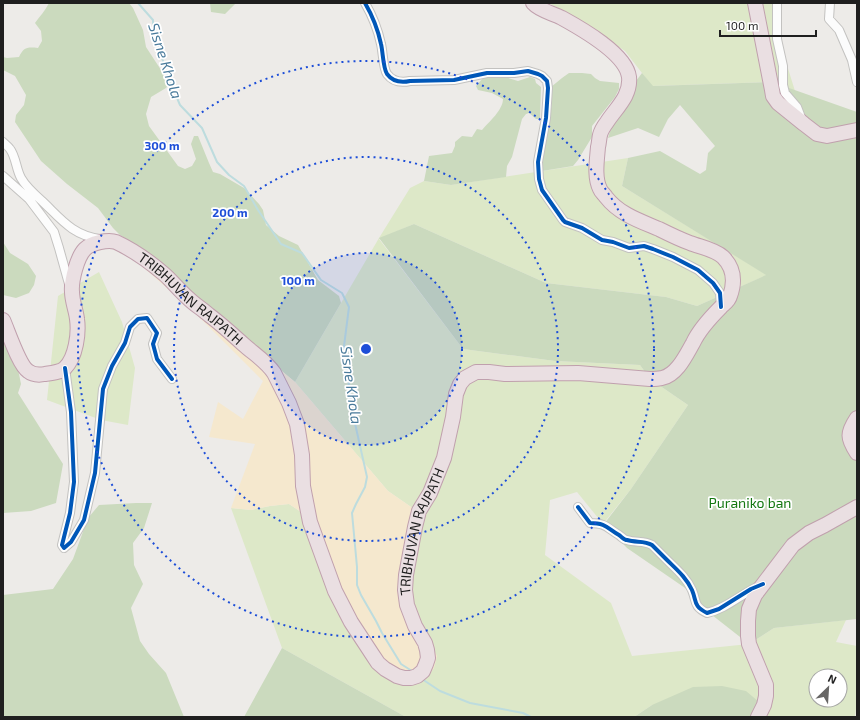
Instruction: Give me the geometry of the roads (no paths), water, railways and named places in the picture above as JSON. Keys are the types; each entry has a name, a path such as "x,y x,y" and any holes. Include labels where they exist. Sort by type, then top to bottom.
{"highway":[{"name":"TRIBHUVAN RAJPATH","path":"109,241 115,242 129,249 165,275 188,298 245,346 257,354 271,369 285,394 297,424 302,455 304,486 310,522 338,598 351,622 378,663 397,676 411,678 417,676 423,671 428,658 427,650 415,626 407,605 405,590 406,575 418,511 430,493 444,458 453,417 456,394 460,384 465,378 476,372 505,374 578,373 650,379 661,379 667,377 685,359 697,334 720,307 730,298 734,284 728,263 722,256 634,218 620,210 607,199 600,189 597,176 600,135 627,93 629,76 626,67 613,53 591,36 563,19 537,7 533,3"},
{"path":"756,3 768,73 774,96 778,103 817,134 827,136 857,130"},
{"path":"3,320 21,363 28,371 33,374 44,374 61,371 65,368 74,351 77,332 77,319 72,292 75,270 80,256 85,249 97,243 109,241"},
{"path":"857,418 851,426 848,435 857,453"},
{"path":"758,717 766,696 766,685 749,644 749,609 755,595 793,545 809,533 857,507"}],"street":[{"path":"365,3 381,43 386,73 394,80 402,82 454,80 487,73 514,73 528,71 542,76 547,81 548,88 546,118 538,162 538,179 542,190 563,220 582,228 602,240 613,242 629,248 644,246 673,257 698,270 713,283 720,294 720,307"},
{"path":"776,3 777,39 783,66 783,85 785,93 797,107 804,124"},
{"path":"830,3 829,19 839,30 852,60 857,82"},
{"path":"3,142 10,148 21,178 54,232 72,292"},
{"path":"3,176 31,196 64,224 84,235 109,241"},
{"path":"65,368 71,412 74,482 70,513 62,545 64,548 71,542 84,520 95,473 103,389 112,366 125,342 130,327 138,319 148,318 157,333 153,344 157,359 172,379"},
{"path":"578,507 590,523 597,523 607,526 627,540 652,545 675,566 692,592 695,603 700,610 707,613 719,609 751,589 763,584"}],"waterway":[{"name":"Sisne Khola","path":"138,3 153,20 153,33 168,77 180,105 202,128 217,162 229,175 244,186 281,244 302,253 321,280 342,293 349,307 344,346 352,410 367,477 365,487 352,513 357,567 357,585 382,633 401,664 412,671"},
{"name":"Sisne Khola","path":"422,679 440,691 470,703 523,713 531,717"}],"park label":[{"name":"Puraniko ban","path":"750,503"}]}
